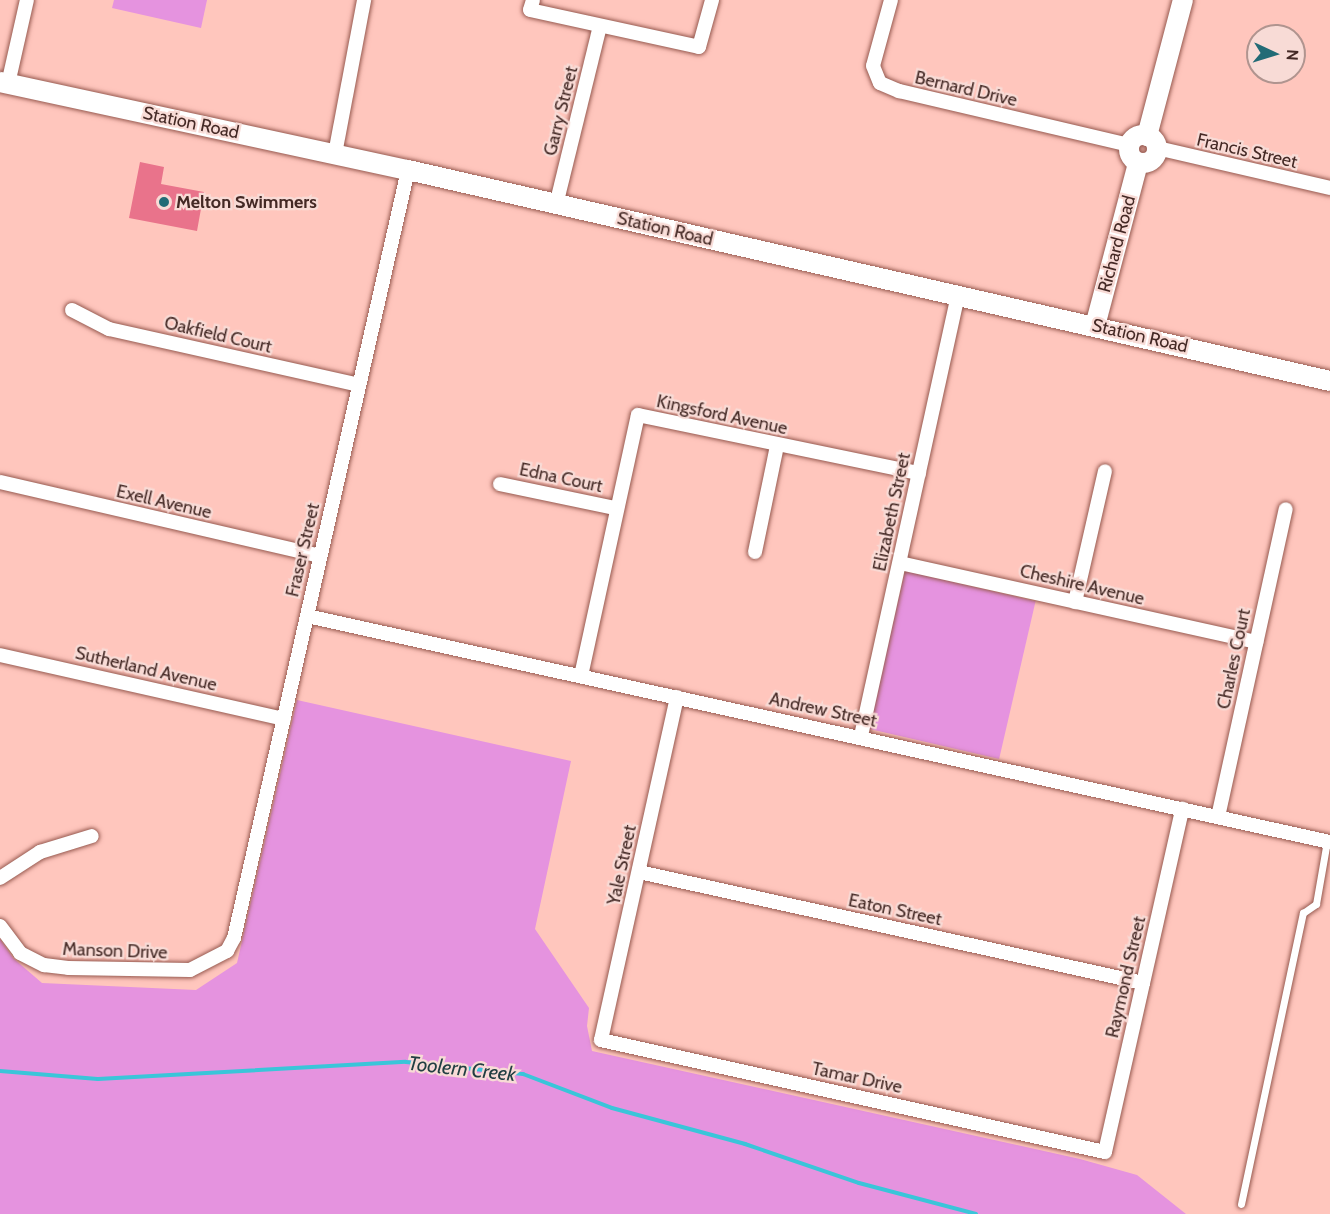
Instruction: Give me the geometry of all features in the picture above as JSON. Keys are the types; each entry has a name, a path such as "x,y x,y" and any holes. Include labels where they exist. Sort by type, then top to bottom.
{"street":[{"path":"4,83 27,0"},
{"path":"335,154 364,0"},
{"path":"532,5 600,26 699,47 712,0"},
{"name":"Bernard Drive","path":"891,0 873,66 880,82 899,91 1133,154"},
{"path":"1133,154 1138,136 1152,142 1183,0"},
{"name":"Garry Street","path":"556,205 600,26"},
{"name":"Station Road","path":"4,83 408,170 1330,381"},
{"name":"Francis Street","path":"1152,142 1330,188"},
{"name":"Richard Road","path":"1095,326 1133,154"},
{"name":"Fraser Street","path":"234,938 408,170"},
{"name":"Elizabeth Street","path":"861,736 958,296"},
{"name":"Oakfield Court","path":"72,310 108,329 359,385"},
{"name":"Kingsford Avenue","path":"581,676 615,508 638,415 777,446 919,473"},
{"path":"755,552 777,446"},
{"path":"1075,602 1105,471"},
{"name":"Exell Avenue","path":"0,482 320,556"},
{"name":"Edna Court","path":"500,484 615,508"},
{"name":"Charles Court","path":"1218,816 1286,509"},
{"name":"Cheshire Avenue","path":"900,563 1256,642"},
{"name":"Andrew Street","path":"307,615 1329,841"},
{"name":"Sutherland Avenue","path":"0,655 284,719"},
{"name":"Yale Street","path":"601,1040 676,697"},
{"name":"Raymond Street","path":"1105,1152 1182,809"},
{"path":"0,878 40,852 92,836"},
{"name":"Eaton Street","path":"639,872 1143,983"},
{"name":"Manson Drive","path":"0,926 20,953 44,965 68,968 190,970 227,951 234,938"},
{"name":"Tamar Drive","path":"601,1040 1105,1152"}],"lane":[{"path":"1241,1204 1303,913 1316,904 1329,841"}],"shaded area":[{"path":"114,0 207,0 201,28 112,8"},
{"path":"905,571 1036,601 999,759 869,729"},
{"path":"297,700 571,761 535,929 589,1008 587,1026 592,1051 1080,1159 1137,1175 1186,1214 0,1214 0,939 13,958 42,983 196,990 237,963"}],"building":[{"name":"Melton Swimmers","path":"140,162 164,167 161,184 204,192 197,231 129,218"}],"waterway":[{"name":"Toolern Creek","path":"0,1071 98,1079 406,1062 523,1074 612,1108 745,1144 859,1183 976,1214"}],"place":[{"name":"Melton Swimmers","path":"164,202"}]}
